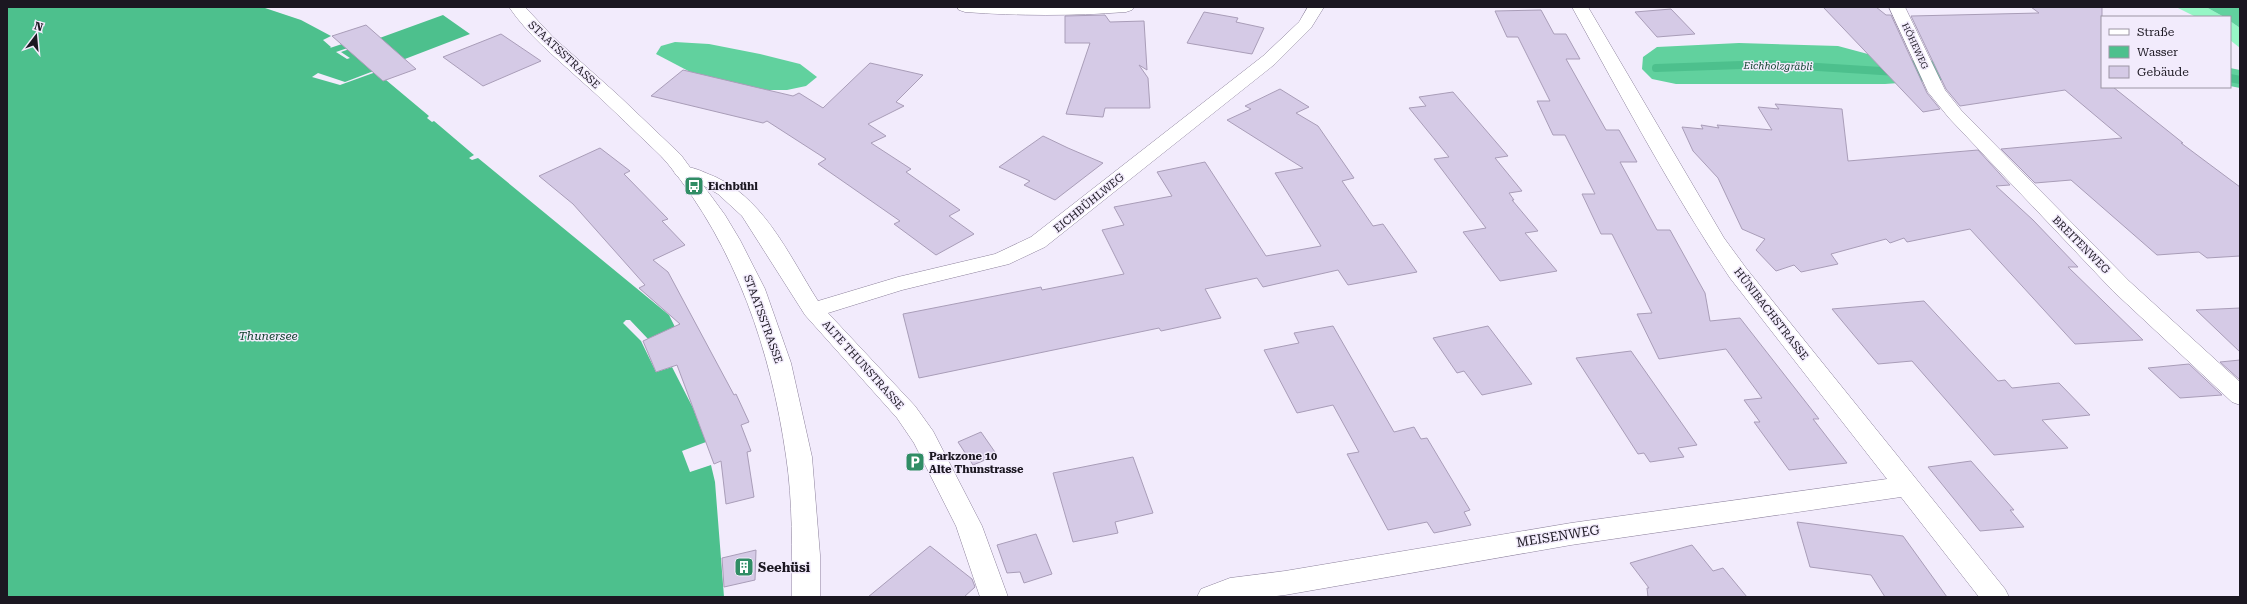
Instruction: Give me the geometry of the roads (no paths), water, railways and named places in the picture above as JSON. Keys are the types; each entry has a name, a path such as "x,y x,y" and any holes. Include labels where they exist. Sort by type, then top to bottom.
{"street":[{"name":"STAATSSTRASSE","path":"517,7 525,18 547,41 612,99 684,172 730,240 754,289 780,363 799,457 806,555 806,597"},
{"path":"965,7 1007,10 1083,10 1126,7"},
{"name":"EICHBÜHLWEG","path":"813,310 898,284 1002,259 1038,242 1275,55 1305,26 1316,7"},
{"name":"HÜNIBACHSTRASSE","path":"1580,7 1620,81 1715,240 1738,273 1995,597"},
{"name":"HÖHEWEG","path":"1897,7 1933,84"},
{"name":"BREITENWEG","path":"1933,84 1955,114 2047,211 2121,286 2240,396"},
{"name":"ALTE THUNSTRASSE","path":"684,172 710,179 747,210 757,221 813,310 906,412 924,438 969,526 994,597"},
{"name":"MEISENWEG","path":"1211,597 1230,590 1285,583 1571,534 1907,486"}],"water":[{"name":"Thunersee","path":"7,7 262,7 301,20 331,36 323,40 331,47 330,48 354,40 359,44 336,52 347,59 350,58 341,52 443,15 470,34 345,82 318,73 312,77 340,85 376,72 383,81 386,80 429,116 427,118 432,122 434,121 474,155 469,158 472,160 478,158 669,315 676,329 648,339 630,320 626,320 623,323 641,341 656,372 672,367 693,408 706,442 682,451 690,472 711,465 715,482 724,597 7,597"}],"waterway":[{"name":"Eichholzgräbli","path":"1656,68 1770,64 1897,72"},
{"name":"Eichholzgräbli","path":"2231,78 2240,80"}],"place":[{"name":"Eichbühl","path":"694,186"},
{"name":"Parkzone 10 Alte Thunstrasse","path":"915,462"},
{"name":"Seehüsi","path":"744,567"}]}
